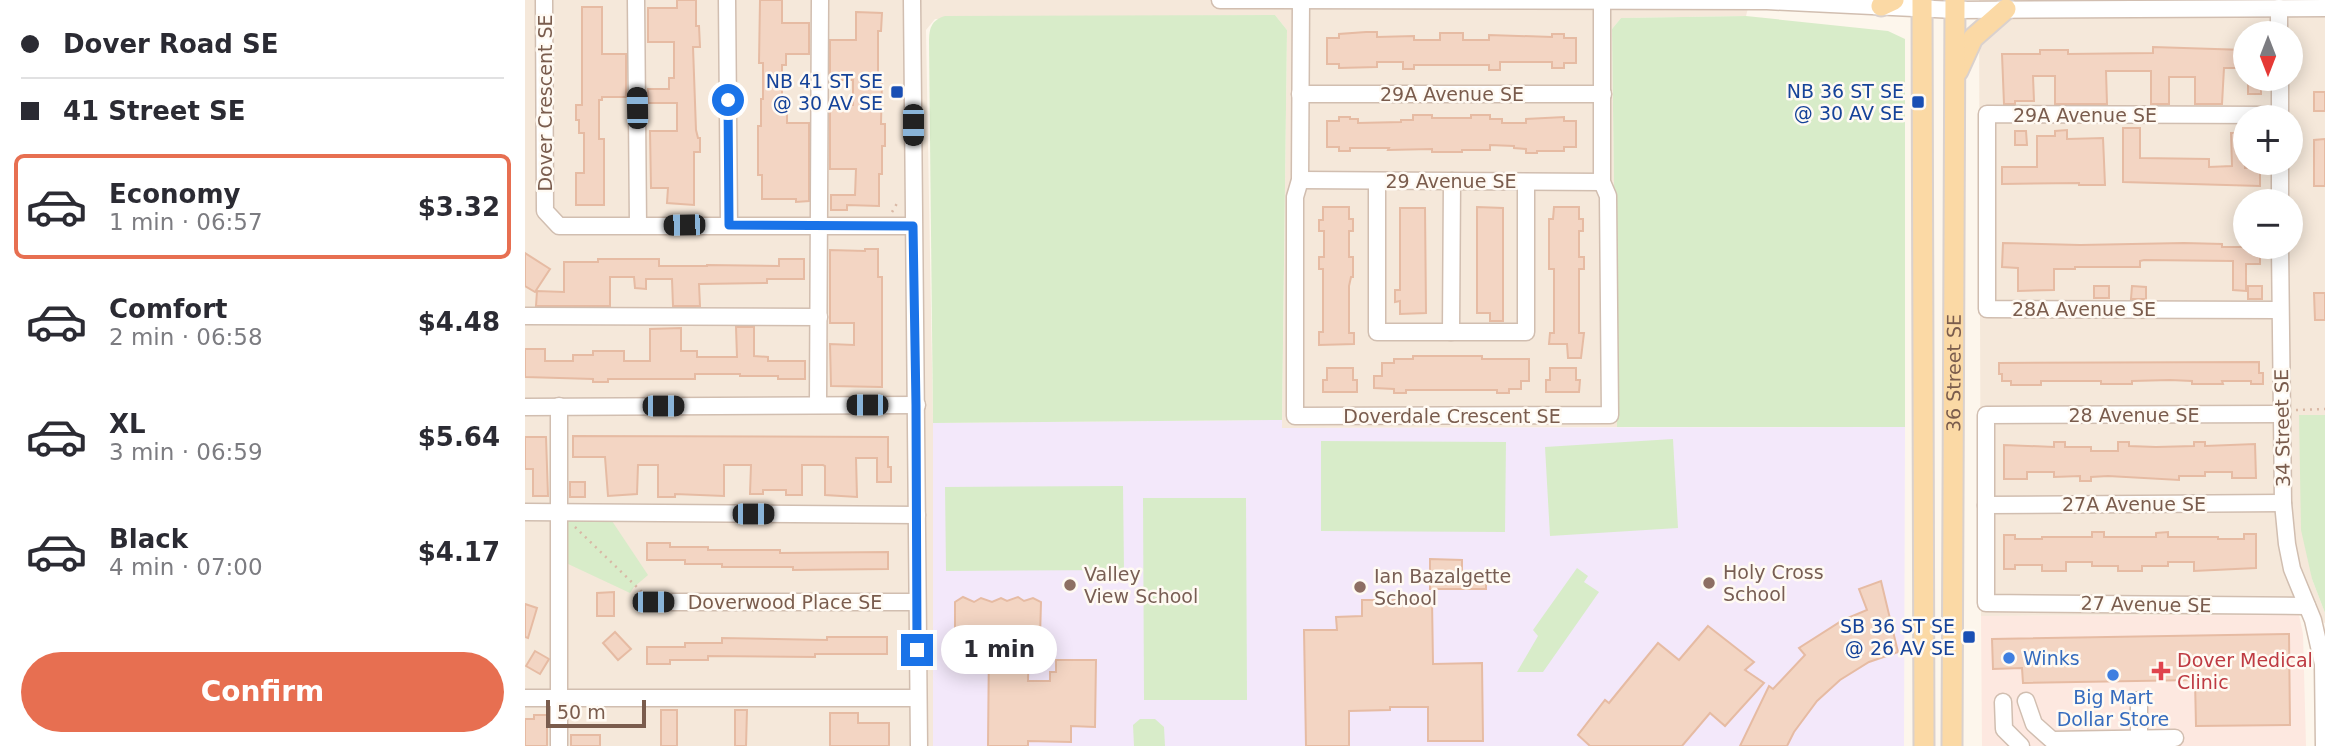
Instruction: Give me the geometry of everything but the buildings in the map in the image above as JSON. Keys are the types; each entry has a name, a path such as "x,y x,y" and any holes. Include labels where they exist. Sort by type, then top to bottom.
{"main road":[{"name":"36 Street SE","path":"1922,5 1922,741"},
{"name":"36 Street SE","path":"1952,746 1955,5"},
{"path":"1955,78 1973,38 2006,9"}],"street":[{"name":"Dover Crescent SE","path":"544,0 545,211 559,226 913,226"},
{"path":"636,0 638,225"},
{"path":"727,0 729,225"},
{"path":"818,405 820,0"},
{"path":"912,0 919,746"},
{"path":"1220,0 1760,0 1955,5 2006,9 2325,8"},
{"name":"Doverdale Crescent SE","path":"1301,1 1300,180 1295,197 1295,416 1610,415 1608,195 1602,182 1603,94 1594,1"},
{"path":"2279,8 2279,21"},
{"name":"29A Avenue SE","path":"1300,94 1603,94"},
{"name":"29A Avenue SE","path":"1987,211 1987,114 2233,116"},
{"name":"29 Avenue SE","path":"1300,180 1602,182"},
{"path":"1377,181 1377,332 1526,332 1526,182"},
{"path":"1451,332 1452,181"},
{"name":"28A Avenue SE","path":"1987,211 1986,309 2280,310"},
{"name":"34 Street SE","path":"2280,259 2283,503 2292,569 2313,620 2323,664 2324,746"},
{"path":"525,316 819,317"},
{"path":"525,407 916,405"},
{"path":"559,406 559,746"},
{"name":"28 Avenue SE","path":"1986,505 1986,415 2283,414"},
{"name":"27A Avenue SE","path":"1986,505 2283,503"},
{"name":"27 Avenue SE","path":"1986,505 1986,603 2307,606"},
{"path":"525,513 917,515"},
{"name":"Doverwood Place SE","path":"653,602 916,602"},
{"path":"525,698 918,698"},
{"path":"2139,700 2139,742"},
{"path":"2026,701 2033,723 2052,740 2139,742 2175,738"},
{"path":"2003,702 2004,729 2021,746"}],"path":[{"path":"889,214 897,206 900,193"},
{"path":"2283,414 2299,409 2325,409"},
{"path":"561,513 653,602"}],"shaded area":[{"path":"525,0 1750,0 1746,16 1621,18 1612,29 1617,427 1282,428 1287,30 1275,15 935,19 926,30 933,423 933,746 525,746"},
{"path":"1979,0 2325,0 2325,415 2299,415 2312,579 2325,613 2325,623 2298,615 1981,616"},
{"path":"1282,420 1282,428 1905,427 1904,746 933,746 933,423"},
{"path":"2299,615 2303,634 2306,746 1982,746 1981,616"}],"green space":[{"path":"1275,15 1287,30 1282,420 933,423 929,42 930,29 934,23 945,16"},
{"path":"1746,16 1888,31 1905,39 1905,427 1617,427 1612,29 1621,18"},
{"path":"2299,415 2325,415 2325,613 2312,579 2301,530"},
{"path":"1673,439 1678,528 1550,536 1545,447"},
{"path":"1321,441 1506,442 1505,532 1321,531"},
{"path":"1123,486 1124,570 946,571 945,487"},
{"path":"1143,498 1246,498 1247,700 1144,700"},
{"path":"565,514 608,515 648,575 630,593 566,563"},
{"path":"1577,568 1588,576 1584,582 1599,592 1543,672 1517,672 1538,636 1533,630"},
{"path":"1140,719 1155,719 1164,727 1165,746 1134,746 1133,725"}],"place":[{"name":"NB 41 ST SE @ 30 AV SE","path":"897,92"},
{"name":"NB 36 ST SE @ 30 AV SE","path":"1918,102"},
{"name":"Holy Cross School","path":"1709,583"},
{"name":"Valley View School","path":"1070,585"},
{"name":"Ian Bazalgette School","path":"1360,587"},
{"name":"SB 36 ST SE @ 26 AV SE","path":"1969,637"},
{"name":"Winks","path":"2009,658"},
{"name":"Dover Medical Clinic","path":"2161,671"},
{"name":"Big Mart Dollar Store","path":"2113,675"}],"route":[{"path":"728,100 729,225 913,226 917,650"}]}
